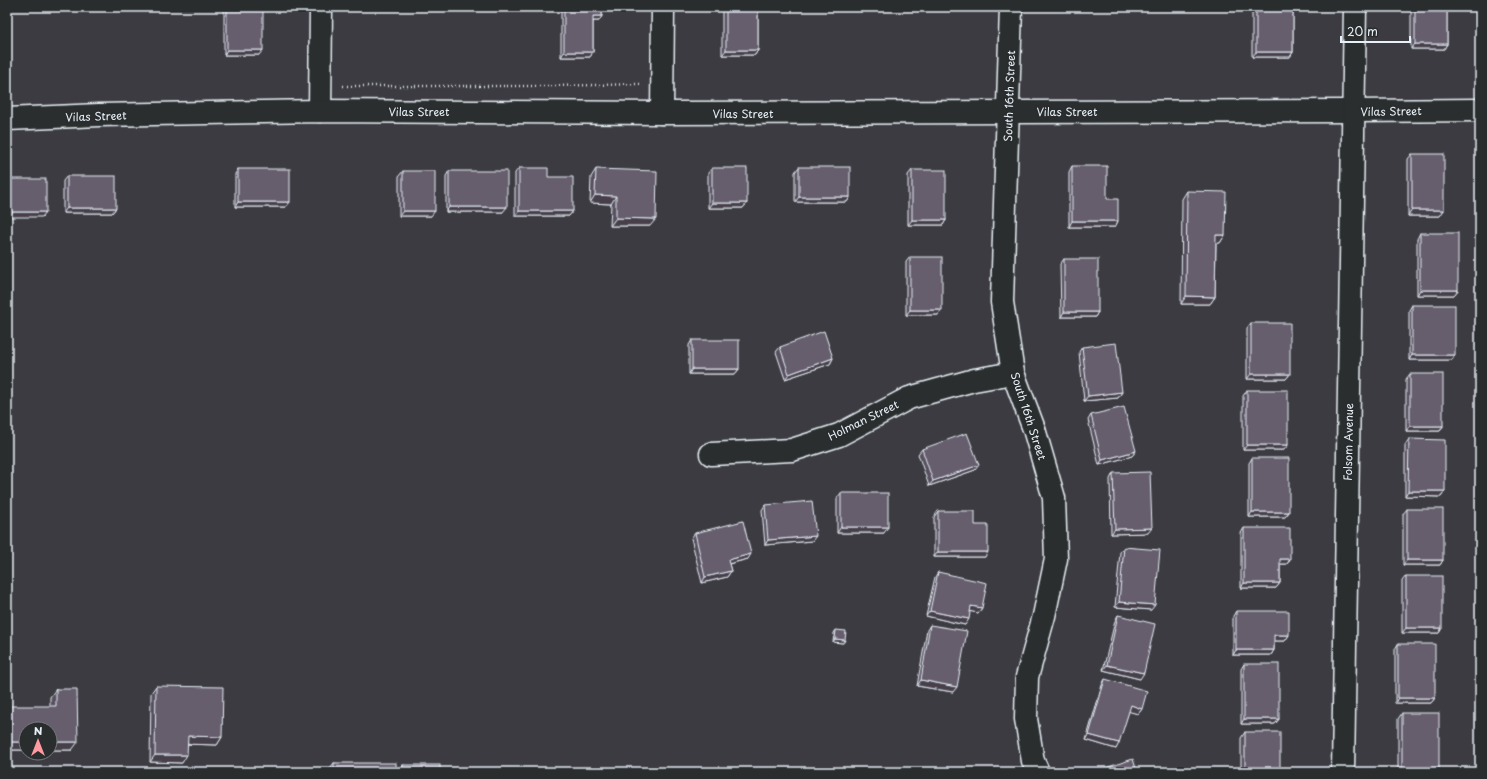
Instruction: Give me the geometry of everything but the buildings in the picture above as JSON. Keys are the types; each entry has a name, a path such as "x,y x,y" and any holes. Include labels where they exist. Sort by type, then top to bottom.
{"street":[{"path":"320,111 321,7"},
{"path":"662,113 663,7"},
{"name":"South 16th Street","path":"1011,7 1002,302 1013,373 1034,429 1054,498 1056,559 1044,616 1027,677 1026,718 1033,761 1038,772"},
{"name":"Folsom Avenue","path":"1343,772 1355,7"},
{"name":"Vilas Street","path":"7,119 99,115 320,111 662,113 1353,112 1480,110"},
{"name":"Holman Street","path":"711,454 792,450 839,435 909,398 974,380 1013,373"}]}
